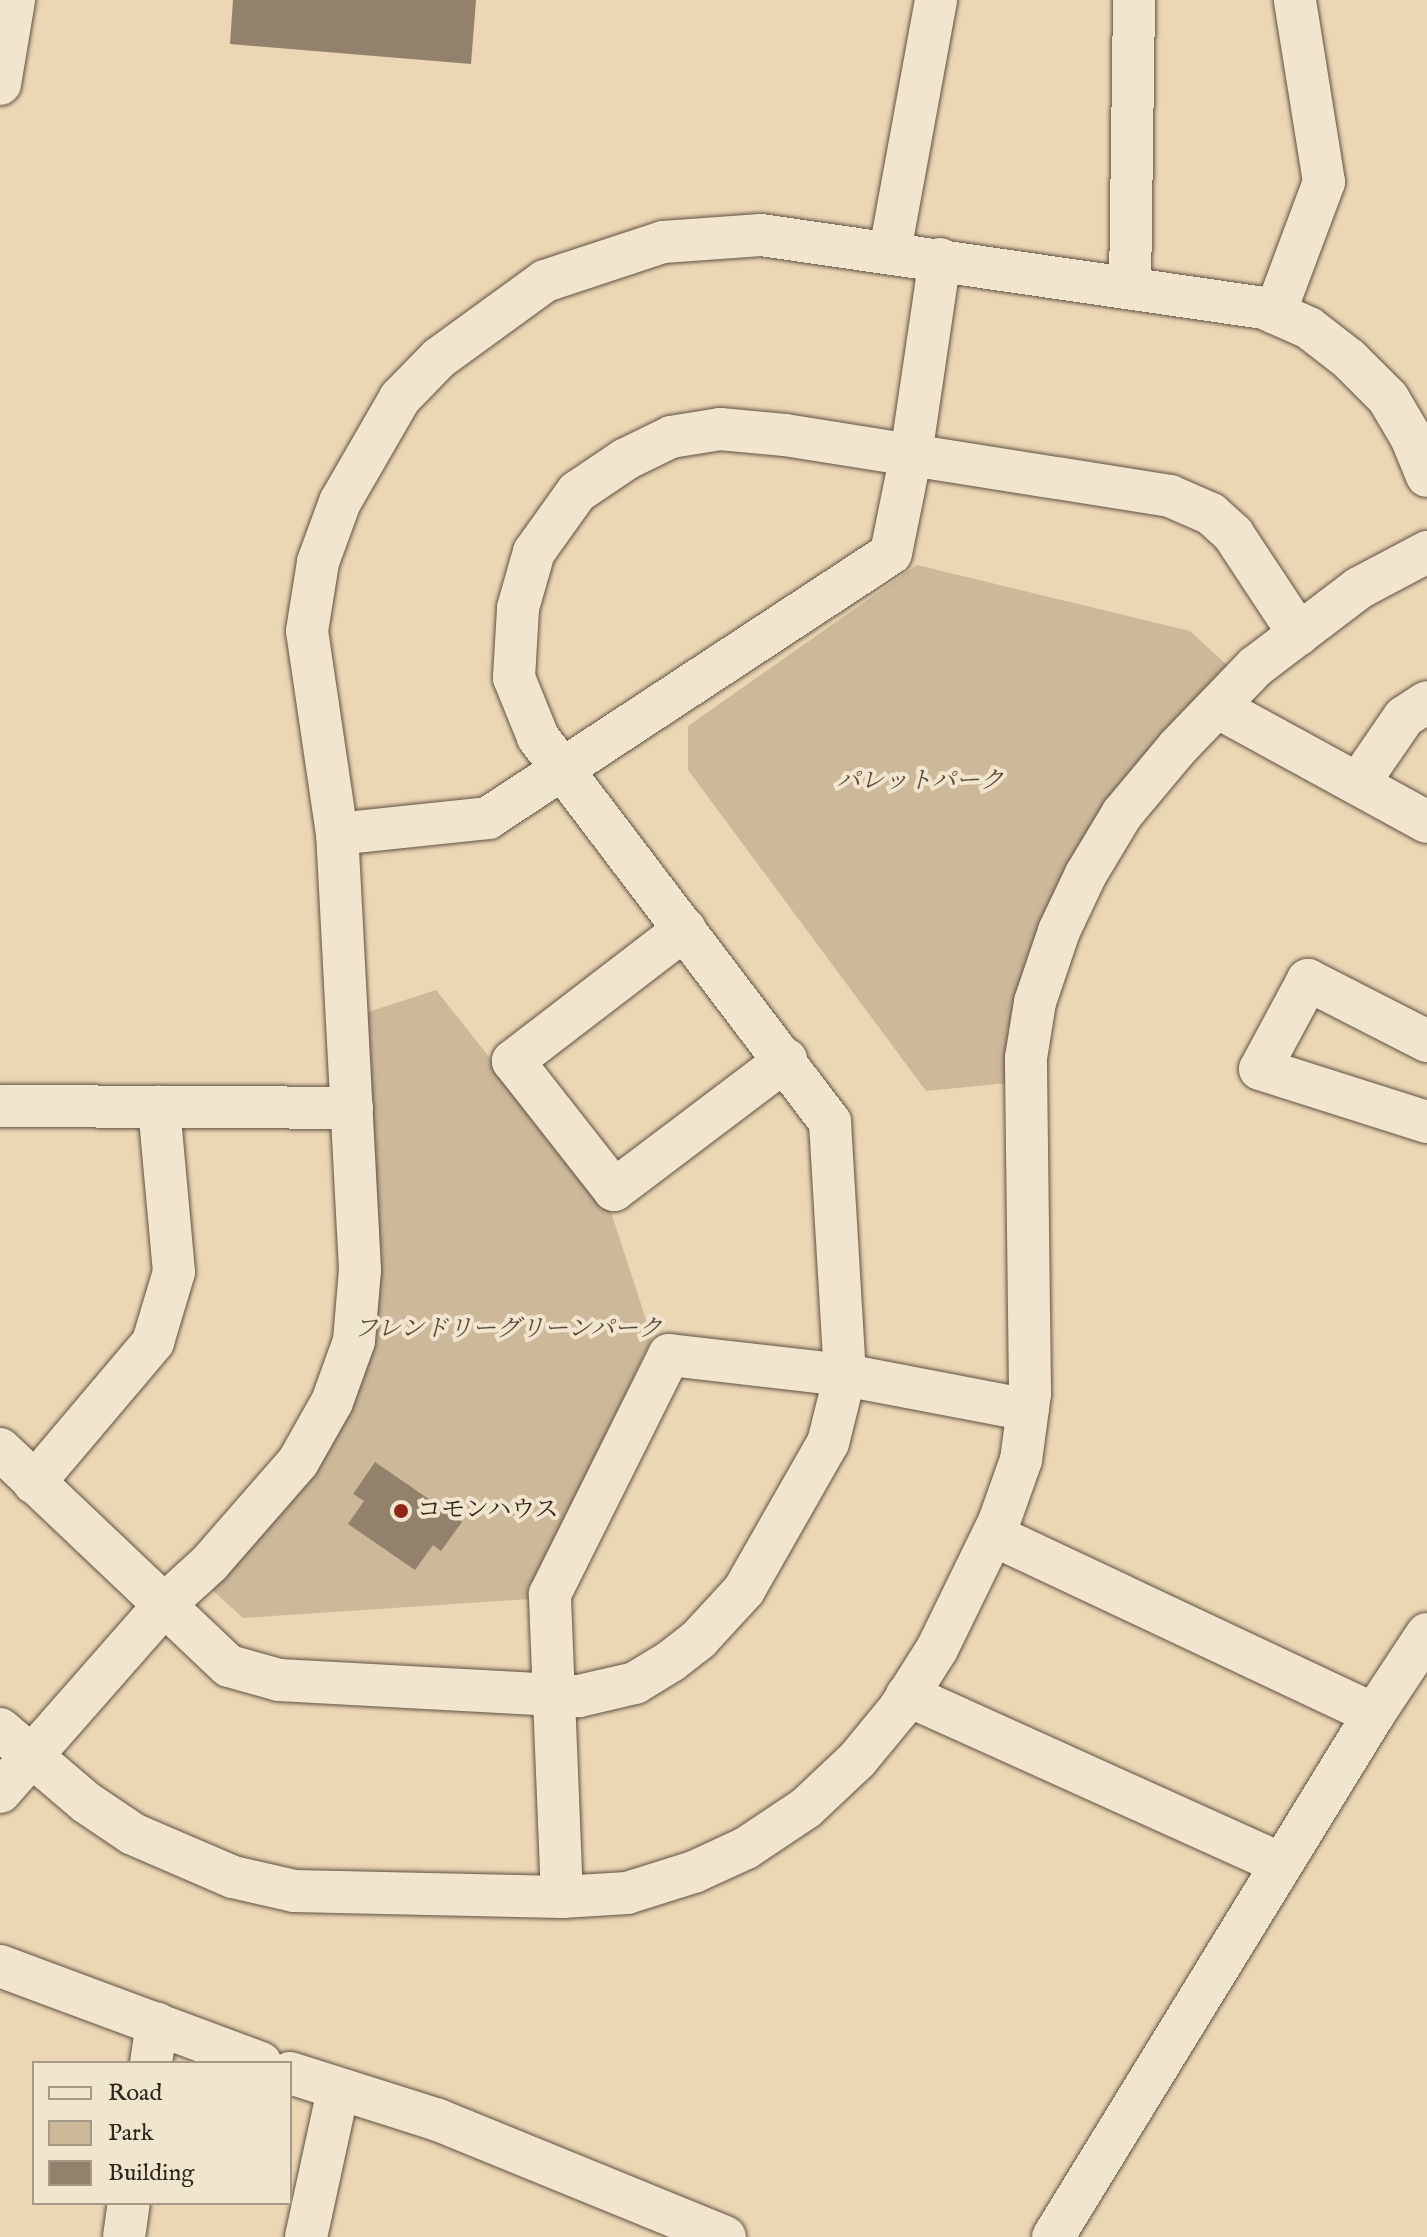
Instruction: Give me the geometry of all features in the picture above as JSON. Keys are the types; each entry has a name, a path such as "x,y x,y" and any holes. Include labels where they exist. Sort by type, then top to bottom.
{"street":[{"path":"0,84 14,0"},
{"path":"890,251 936,0"},
{"path":"1130,288 1134,0"},
{"path":"1275,313 1324,182 1295,0"},
{"path":"0,1792 165,1604 209,1564 298,1462 332,1402 354,1341 360,1270 337,834 307,631 318,562 340,502 400,398 439,358 545,281 603,259 663,242 761,235 890,251 1264,308 1309,328 1349,359 1388,398 1411,437 1427,476"},
{"path":"337,834 488,818 891,553 911,455 940,259"},
{"path":"0,1449 229,1666 279,1680 552,1695 579,1696 635,1683 699,1639 744,1590 828,1443 845,1375 830,1122 786,1060 560,770 538,737 514,678 518,608 534,552 577,492 626,459 671,437 720,429 911,455 1170,496 1211,514 1233,534 1299,634"},
{"path":"0,1729 87,1803 133,1834 185,1860 233,1877 294,1891 562,1897 627,1893 694,1872 746,1848 806,1808 857,1760 907,1695 937,1649 993,1535 1021,1460 1028,1410 1026,1063 1035,1002 1059,931 1116,824 1178,747 1255,667 1359,588 1427,552"},
{"path":"1358,784 1404,717 1427,702"},
{"path":"1217,707 1427,822"},
{"path":"685,929 513,1061 614,1190 786,1060"},
{"path":"1427,1041 1308,980 1260,1069 1427,1122"},
{"path":"0,1106 352,1108"},
{"path":"34,1483 153,1342 174,1272 159,1107"},
{"path":"562,1897 550,1594 669,1355 845,1375 1028,1410"},
{"path":"993,1535 1374,1714"},
{"path":"1053,2237 1374,1714 1427,1634"},
{"path":"907,1695 1281,1864"},
{"path":"0,1966 154,2043 250,2061"},
{"path":"292,2074 438,2120 671,2227 725,2237"},
{"path":"306,2237 338,2090"},
{"path":"124,2237 129,2205"}],"green space":[{"name":"パレットパーク","path":"917,565 1190,631 1227,665 1227,677 1183,720 1008,1083 926,1091 688,770 688,726"},
{"name":"フレンドリーグリーンパーク","path":"436,990 610,1209 652,1338 530,1599 243,1618 209,1587 370,1345 381,1260 362,1014"}],"building":[{"path":"233,0 476,0 471,64 230,44"},
{"name":"コモンハウス","path":"375,1462 462,1522 441,1551 433,1545 415,1570 348,1524 364,1501 353,1494"}],"place":[{"name":"コモンハウス","path":"401,1511"}]}
